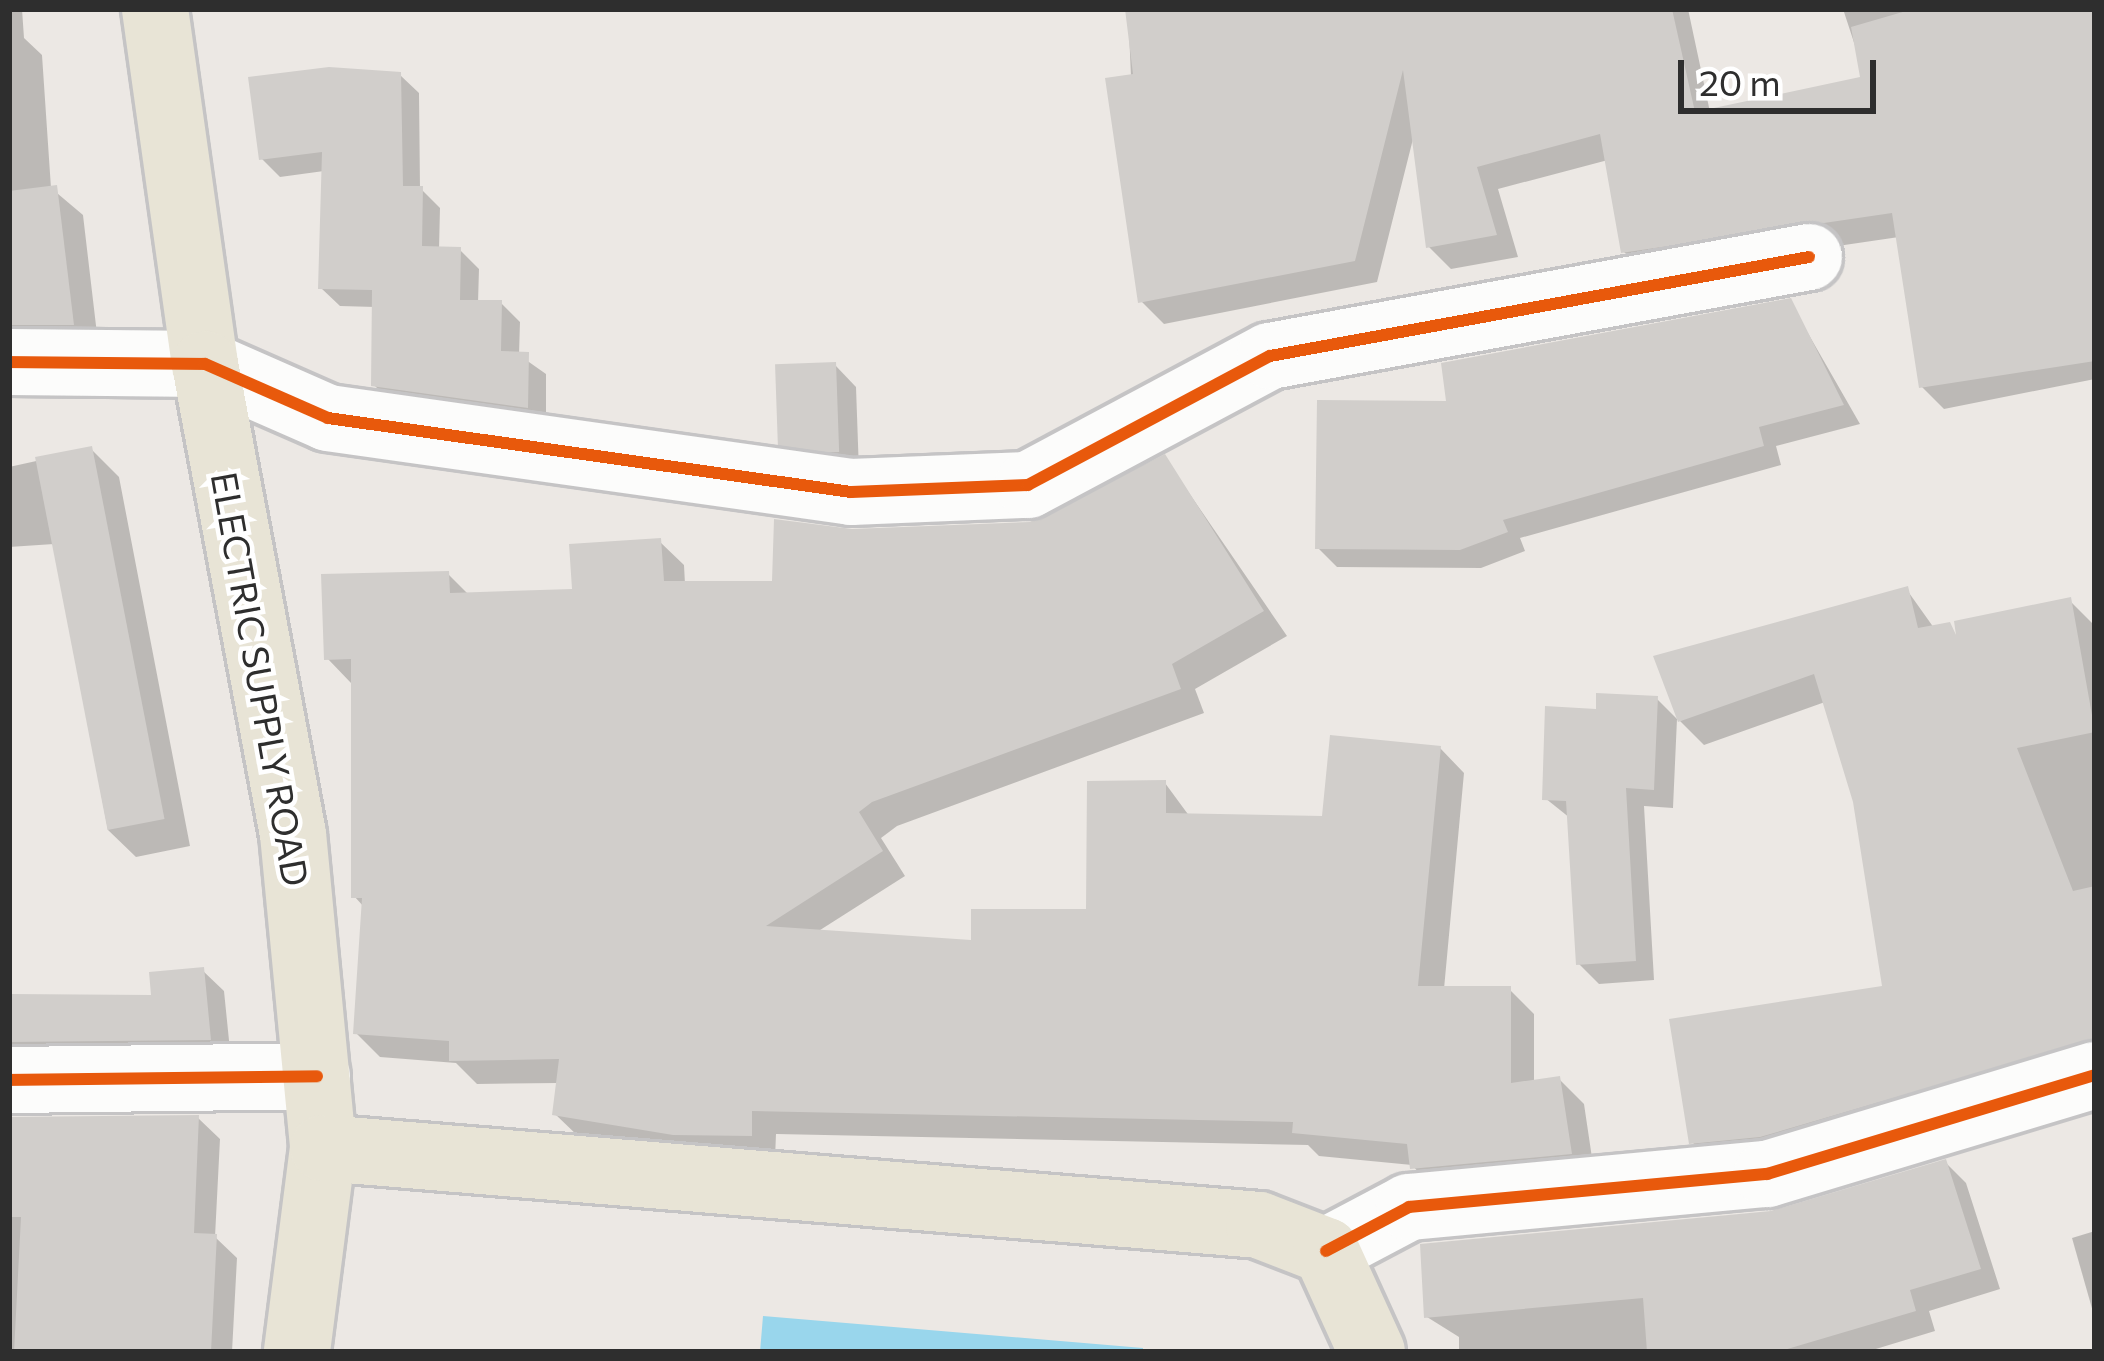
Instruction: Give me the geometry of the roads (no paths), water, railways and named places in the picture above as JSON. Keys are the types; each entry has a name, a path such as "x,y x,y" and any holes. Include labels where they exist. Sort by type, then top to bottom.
{"main road":[{"name":"ELECTRIC SUPPLY ROAD","path":"155,9 205,364 293,834 323,1148 297,1352"},
{"path":"323,1148 1259,1225 1326,1251 1372,1352"}],"street":[{"path":"9,362 205,364 328,418 851,491 1028,484 1270,356 1810,257"},
{"path":"1326,1251 1408,1207 1767,1174 2095,1075"},
{"path":"9,1080 316,1076"}],"water":[{"path":"763,1316 1143,1348 1143,1352 760,1352"}]}
